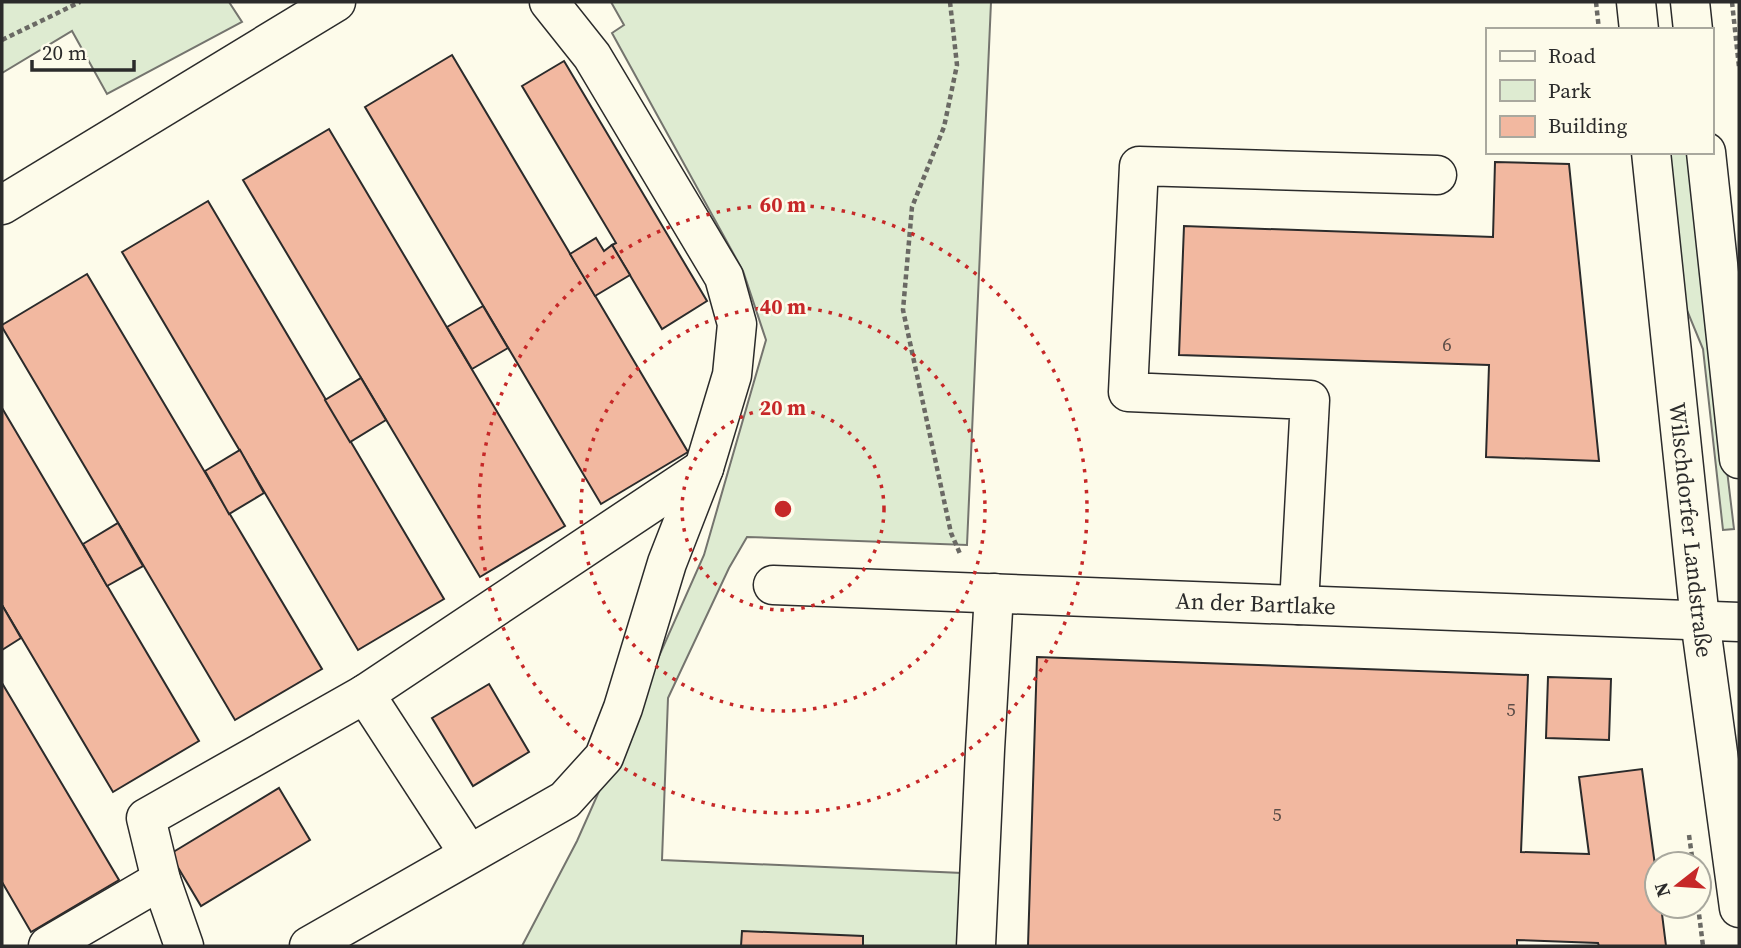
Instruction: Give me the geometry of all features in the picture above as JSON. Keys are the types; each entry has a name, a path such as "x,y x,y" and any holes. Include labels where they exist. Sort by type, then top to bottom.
{"main road":[{"path":"2,205 336,2"},
{"path":"309,946 565,800 604,757 623,708 667,563 704,468 732,375 737,324 724,277 592,56 549,2"},
{"path":"1636,2 1639,28"},
{"path":"1690,2 1693,28"},
{"name":"Wilschdorfer Landstraße","path":"1651,154 1700,620 1739,908"},
{"path":"1706,154 1739,459"},
{"path":"1299,605 1310,400 1129,392 1139,166 1437,175"},
{"path":"184,946 161,880 146,818 365,694 704,468"},
{"name":"An der Bartlake","path":"773,584 1739,622"},
{"path":"976,946 985,750 986,593"},
{"path":"365,694 470,854"},
{"path":"48,946 161,880"}],"path":[{"path":"2,40 80,2"},
{"path":"950,2 957,65 944,127 912,207 903,310 951,533 986,593"},
{"path":"1596,2 1599,28"},
{"path":"1732,2 1739,67"},
{"path":"1700,920 1703,946"}],"green space":[{"path":"2,2 229,2 242,22 107,94 72,31 2,73"},
{"path":"611,2 991,2 967,545 747,537 729,568 668,698 662,860 962,873 960,946 522,946 577,841 704,555 766,340 743,271 612,33 624,25"},
{"path":"1669,154 1689,154 1734,529 1723,530 1703,349 1686,308"}],"building":[{"path":"452,55 688,452 601,504 365,107"},
{"path":"564,61 707,301 662,329 612,245 616,243 522,86"},
{"path":"329,129 565,526 480,577 243,180"},
{"path":"1495,162 1569,164 1599,461 1486,457 1489,365 1179,355 1184,226 1493,237"},
{"path":"208,201 444,599 358,650 122,252"},
{"path":"596,238 604,251 612,245 630,275 595,296 570,254"},
{"path":"87,274 322,669 235,720 2,327"},
{"path":"483,306 508,348 472,369 447,327"},
{"path":"361,378 386,420 350,442 325,400"},
{"path":"2,408 199,741 113,792 2,605"},
{"path":"240,450 264,493 229,514 205,471"},
{"path":"118,523 143,566 107,586 83,544"},
{"path":"2,605 21,638 2,650"},
{"path":"1037,657 1528,675 1521,852 1589,854 1579,777 1642,769 1653,850 1643,850 1643,920 1663,920 1666,946 1599,946 1598,943 1517,940 1517,946 1028,946"},
{"path":"1548,677 1611,679 1609,740 1546,738"},
{"path":"2,683 119,880 31,932 2,882"},
{"path":"489,684 529,752 473,786 432,718"},
{"path":"279,788 310,840 201,906 170,854"},
{"path":"742,931 863,936 863,946 741,946"}]}
